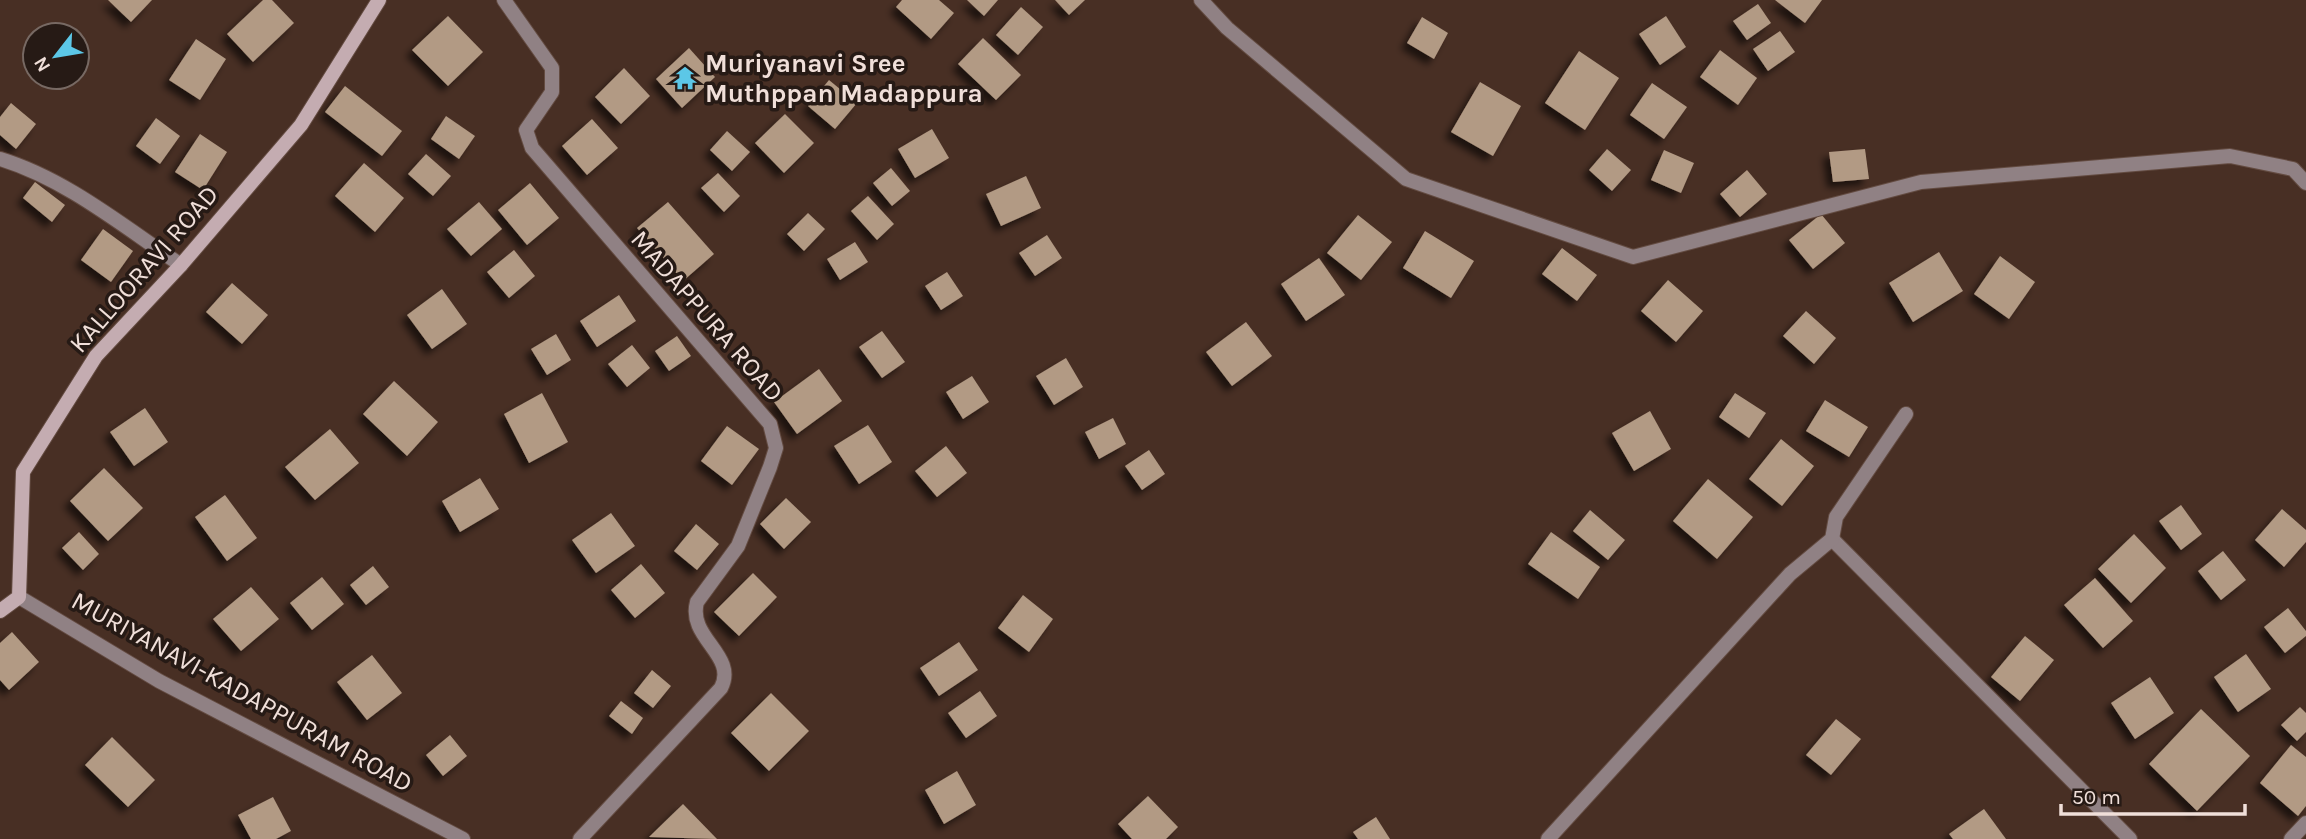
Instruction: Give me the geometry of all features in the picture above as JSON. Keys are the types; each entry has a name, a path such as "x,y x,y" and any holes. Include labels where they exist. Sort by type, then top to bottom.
{"main road":[{"name":"KALLOORAVI ROAD","path":"19,597 23,472 96,356 181,265 301,125 379,0"},
{"path":"0,611 19,597"}],"street":[{"name":"MADAPPURA ROAD","path":"504,0 552,68 552,92 526,130 532,148 627,262 770,424 776,448 738,546 697,602 695,611 705,639 726,668 727,677 721,688 580,839"},
{"path":"1201,0 1227,28 1406,179 1633,257 1921,182 2230,156 2293,169 2306,183"},
{"path":"0,159 26,167 78,197 181,265"},
{"path":"1548,839 1790,574 1832,539 1836,517 1906,414"},
{"path":"1832,539 2130,839"},
{"name":"MURIYANAVI-KADAPPURAM ROAD","path":"19,597 159,681 463,839"},
{"path":"2291,839 2306,823"}],"building":[{"path":"108,0 152,0 131,22"},
{"path":"263,0 272,0 294,23 253,62 227,34"},
{"path":"902,0 939,0 954,13 931,39 896,7"},
{"path":"967,0 998,0 984,16"},
{"path":"1055,0 1085,0 1069,15"},
{"path":"1775,0 1822,0 1805,23"},
{"path":"1758,4 1771,23 1747,40 1733,21"},
{"path":"1021,7 1043,27 1018,55 996,35"},
{"path":"448,16 483,52 448,86 412,50"},
{"path":"1666,16 1686,47 1660,65 1639,34"},
{"path":"1422,17 1448,33 1434,59 1407,43"},
{"path":"1780,31 1795,52 1768,71 1753,49"},
{"path":"983,38 1021,75 996,100 958,64"},
{"path":"196,39 226,59 200,100 169,80"},
{"name":"Muriyanavi Sree Muthppan Madappura","path":"689,48 715,77 682,108 656,79"},
{"path":"1720,50 1757,78 1738,105 1700,77"},
{"path":"1579,51 1619,78 1585,130 1545,103"},
{"path":"624,68 650,96 621,124 595,97"},
{"path":"829,80 857,103 835,129 808,106"},
{"path":"1480,82 1521,106 1493,156 1451,132"},
{"path":"1652,83 1687,107 1664,139 1630,115"},
{"path":"345,86 402,131 382,156 325,112"},
{"path":"11,103 36,124 16,149 0,135 0,117"},
{"path":"785,114 814,143 784,173 755,143"},
{"path":"446,116 475,136 459,159 431,139"},
{"path":"156,118 180,136 160,164 136,146"},
{"path":"592,119 618,148 587,175 562,146"},
{"path":"932,129 949,158 915,178 898,149"},
{"path":"727,131 750,152 732,171 710,150"},
{"path":"200,134 227,152 203,190 175,172"},
{"path":"1607,149 1631,170 1612,191 1589,170"},
{"path":"1865,149 1869,179 1833,182 1829,152"},
{"path":"1664,150 1694,163 1681,193 1651,180"},
{"path":"426,154 451,176 433,196 408,174"},
{"path":"364,163 404,198 375,232 335,196"},
{"path":"891,168 910,191 892,206 873,183"},
{"path":"1747,170 1767,194 1740,217 1720,194"},
{"path":"718,173 740,196 724,212 701,188"},
{"path":"1026,176 1041,208 1001,226 986,194"},
{"path":"35,182 65,205 52,222 23,198"},
{"path":"530,183 559,218 527,245 498,210"},
{"path":"868,196 894,224 877,240 851,211"},
{"path":"479,202 502,229 471,256 447,229"},
{"path":"668,202 714,254 683,281 637,228"},
{"path":"808,213 825,229 804,251 787,234"},
{"path":"1821,214 1845,243 1813,269 1789,240"},
{"path":"1358,215 1392,242 1361,280 1327,253"},
{"path":"103,229 133,251 111,282 81,260"},
{"path":"1425,231 1474,261 1451,298 1403,268"},
{"path":"1047,235 1062,258 1035,276 1019,253"},
{"path":"855,242 868,262 840,280 827,259"},
{"path":"1562,248 1597,275 1577,301 1542,274"},
{"path":"514,250 535,276 509,298 487,272"},
{"path":"1939,252 1963,291 1913,322 1889,283"},
{"path":"2000,256 2035,282 2009,319 1974,294"},
{"path":"1319,258 1345,295 1306,321 1281,284"},
{"path":"947,272 963,296 941,310 925,286"},
{"path":"1668,280 1703,311 1676,342 1641,311"},
{"path":"232,283 268,315 242,344 206,312"},
{"path":"442,289 467,324 432,349 407,315"},
{"path":"619,295 636,321 597,347 580,321"},
{"path":"1806,311 1836,338 1814,364 1783,336"},
{"path":"1246,322 1272,356 1232,386 1206,352"},
{"path":"882,331 905,362 882,378 859,347"},
{"path":"556,334 571,360 547,375 531,349"},
{"path":"677,336 691,356 669,371 655,351"},
{"path":"632,345 650,368 627,387 608,364"},
{"path":"1066,358 1083,387 1054,405 1036,376"},
{"path":"819,369 842,401 797,434 774,402"},
{"path":"972,376 989,402 963,419 946,392"},
{"path":"394,381 438,422 407,456 363,414"},
{"path":"542,393 568,442 529,463 504,414"},
{"path":"1735,393 1766,413 1749,438 1719,417"},
{"path":"1825,400 1868,427 1849,457 1806,431"},
{"path":"145,408 168,442 134,466 110,432"},
{"path":"1650,411 1671,449 1634,471 1612,433"},
{"path":"1113,418 1126,444 1099,459 1085,432"},
{"path":"868,425 892,462 859,484 834,446"},
{"path":"727,426 759,449 732,485 701,461"},
{"path":"330,429 359,463 315,500 285,467"},
{"path":"1781,439 1814,466 1782,506 1749,479"},
{"path":"946,446 967,473 937,497 915,471"},
{"path":"1149,450 1165,474 1142,490 1125,466"},
{"path":"104,468 143,508 108,541 70,501"},
{"path":"480,478 499,509 460,532 442,501"},
{"path":"1708,479 1753,517 1717,559 1673,521"},
{"path":"225,495 257,538 227,561 195,517"},
{"path":"786,498 811,522 784,549 760,524"},
{"path":"2181,505 2202,534 2181,550 2159,521"},
{"path":"2282,509 2306,530 2306,542 2284,567 2255,540"},
{"path":"1590,510 1625,540 1608,560 1573,531"},
{"path":"611,513 635,546 596,573 572,540"},
{"path":"696,524 719,544 697,570 674,551"},
{"path":"79,532 99,554 83,570 62,548"},
{"path":"1551,532 1600,567 1578,599 1528,564"},
{"path":"2134,534 2166,568 2131,603 2098,569"},
{"path":"2223,551 2246,580 2221,600 2198,571"},
{"path":"641,564 665,593 635,618 611,590"},
{"path":"373,566 389,587 366,605 350,585"},
{"path":"753,573 777,597 739,636 714,612"},
{"path":"322,577 344,604 312,630 290,603"},
{"path":"2095,578 2133,621 2103,648 2064,605"},
{"path":"251,587 279,619 241,651 213,619"},
{"path":"1023,595 1053,619 1029,652 998,628"},
{"path":"2288,608 2306,631 2306,636 2285,653 2264,627"},
{"path":"12,632 39,662 9,690 0,680 0,643"},
{"path":"2025,636 2054,660 2020,701 1991,677"},
{"path":"959,642 978,670 939,696 920,668"},
{"path":"2246,654 2271,689 2238,712 2214,677"},
{"path":"372,655 402,693 367,720 337,682"},
{"path":"652,670 671,686 653,708 634,693"},
{"path":"2150,677 2174,713 2135,739 2111,703"},
{"path":"980,691 997,716 966,738 948,713"},
{"path":"771,693 809,731 769,771 731,733"},
{"path":"621,701 643,718 632,734 609,716"},
{"path":"2300,707 2306,713 2306,732 2297,741 2281,725"},
{"path":"2201,709 2250,756 2197,811 2149,764"},
{"path":"1836,719 1861,739 1831,775 1806,755"},
{"path":"450,735 467,756 443,776 426,755"},
{"path":"112,737 155,780 128,807 85,765"},
{"path":"2291,745 2306,757 2306,806 2298,816 2260,783"},
{"path":"957,771 976,805 944,824 925,790"},
{"path":"1148,796 1178,827 1166,839 1132,839 1118,824"},
{"path":"273,797 291,831 276,839 251,839 238,815"},
{"path":"683,804 717,839 649,837"},
{"path":"1984,809 2006,839 1953,839 1949,834"},
{"path":"1376,817 1390,839 1358,839 1353,832"}],"place":[{"name":"Muriyanavi Sree Muthppan Madappura","path":"685,78"}]}
